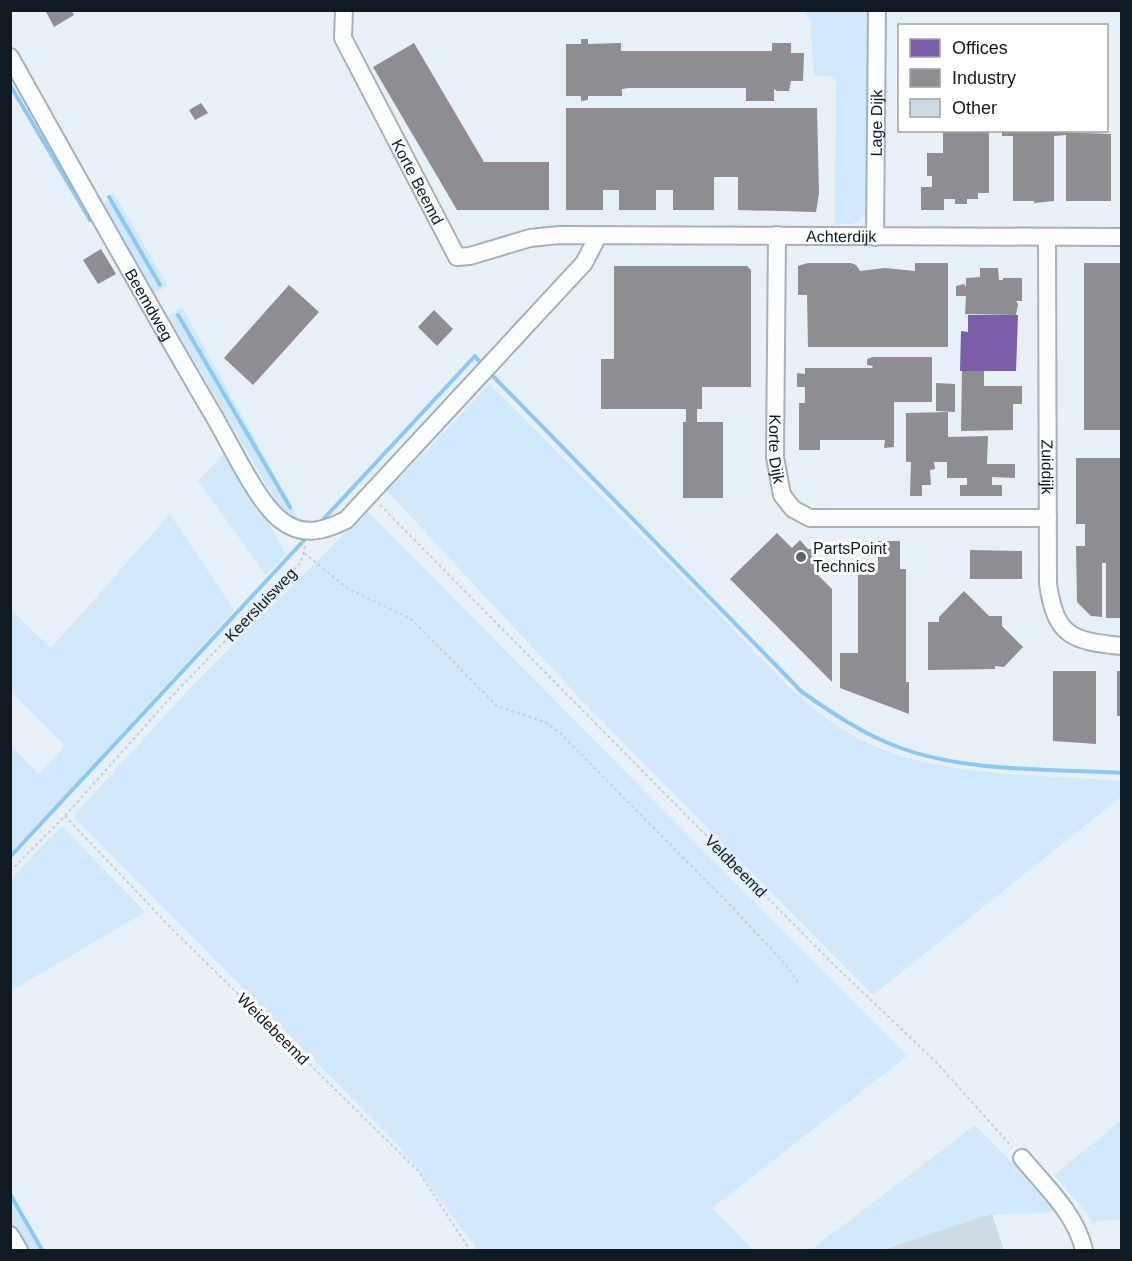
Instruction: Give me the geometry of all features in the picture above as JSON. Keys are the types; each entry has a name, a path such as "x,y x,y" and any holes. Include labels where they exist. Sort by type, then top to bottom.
{"street":[{"name":"Korte Beemd","path":"344,10 343,38 457,257 470,256 530,238 559,235"},
{"name":"Lage Dijk","path":"875,237 877,10"},
{"name":"Beemdweg","path":"10,57 268,509 282,521 308,532"},
{"name":"Achterdijk","path":"559,235 1122,237"},
{"name":"Korte Dijk","path":"777,235 775,457 782,495 793,509 810,518 1048,518"},
{"path":"308,532 327,529 346,520 584,263 598,236"},
{"name":"Zuiddijk","path":"1047,237 1048,585 1051,608 1064,630 1080,641 1122,646"},
{"path":"1022,1158 1068,1215 1081,1237 1084,1251"},
{"path":"10,1235 19,1251"}],"path":[{"name":"Veldbeemd","path":"370,495 741,871 937,1063 1022,1158"},
{"name":"Keersluisweg","path":"10,871 65,816 171,697 301,562 308,532"},
{"path":"304,553 347,588 411,619 497,706 545,722 560,733 733,908 786,965 799,984"},
{"name":"Weidebeemd","path":"65,816 171,928 418,1171 470,1251"}],"shaded area":[{"path":"803,11 868,11 866,206 864,216 853,224 835,224 836,77 814,75 810,20"},
{"path":"113,192 168,286 154,293 103,206"},
{"path":"182,307 306,532 298,539 168,316"},
{"path":"490,384 766,664 808,704 830,721 879,748 936,765 998,773 1121,781 1121,797 873,995 589,708 387,491"},
{"path":"227,450 286,554 266,575 198,481"},
{"path":"367,511 907,1056 712,1208 753,1250 478,1250 399,1146 75,818 76,813 193,685"},
{"path":"170,514 234,610 11,854 11,745 38,774 65,746 11,692 11,610 51,648"},
{"path":"62,826 145,912 11,991 11,879"},
{"path":"1121,1121 1121,1219 1092,1222 1054,1175"},
{"path":"975,1125 1056,1208 1050,1213 998,1214 878,1250 811,1250"},
{"path":"10,1195 42,1250 27,1250 11,1221"}],"building: Offices":[{"path":"968,315 1018,315 1016,371 960,371 961,331 968,332"}],"building: Industry":[{"path":"45,10 71,10 74,15 54,27"},
{"path":"581,39 588,39 588,44 621,43 621,51 772,51 772,43 791,43 791,53 804,53 803,81 791,81 789,91 774,89 774,101 746,101 746,88 629,88 622,89 622,96 588,96 588,100 581,101 581,96 566,96 566,44 581,44"},
{"path":"414,43 484,162 549,162 549,210 457,210 373,67"},
{"path":"201,103 208,113 195,120 189,110"},
{"path":"566,108 817,108 819,193 816,212 738,210 738,177 714,177 714,210 673,210 673,190 656,190 656,210 619,210 619,190 603,190 603,210 566,210"},
{"path":"943,132 989,132 989,193 978,193 978,199 967,199 967,204 955,204 955,199 944,199 944,210 921,210 921,187 932,187 932,176 927,176 927,153 943,153"},
{"path":"1002,132 1111,134 1111,201 1066,201 1066,135 1054,136 1054,201 1034,203 1034,201 1013,201 1013,136 1002,136"},
{"path":"101,249 116,274 98,284 83,260"},
{"path":"808,263 851,263 856,265 860,271 885,268 915,271 915,263 948,263 948,347 808,347 807,295 798,295 798,266"},
{"path":"1084,263 1121,263 1122,430 1084,430"},
{"path":"614,266 747,266 751,270 751,387 702,387 702,409 697,409 697,422 723,422 723,498 683,498 683,422 686,422 686,409 601,409 601,359 614,359"},
{"path":"980,268 998,268 999,280 1022,278 1022,301 1016,301 1018,304 1016,315 965,314 966,296 956,296 956,286 964,284 966,287 966,278 980,277"},
{"path":"289,285 319,312 253,385 224,358"},
{"path":"434,310 453,329 437,346 418,327"},
{"path":"873,357 932,357 932,402 894,402 894,447 884,448 885,440 820,440 820,450 799,450 799,403 805,403 805,387 797,387 797,373 805,374 805,368 872,368 873,366 867,365 867,359"},
{"path":"962,371 984,371 984,386 1022,386 1022,404 1013,404 1013,430 961,431"},
{"path":"936,383 955,384 955,412 936,411"},
{"path":"948,412 948,437 988,436 987,464 1015,464 1015,478 992,477 992,485 1002,485 1002,496 960,496 960,485 967,485 967,478 947,478 947,462 934,462 935,469 930,470 931,485 922,485 922,496 910,496 911,462 906,462 906,413"},
{"path":"1076,458 1122,458 1122,618 1106,618 1106,563 1102,563 1102,617 1091,616 1077,602 1076,546 1085,546 1085,524 1076,524"},
{"path":"777,533 792,548 800,540 808,549 817,549 816,573 832,589 832,682 730,579"},
{"path":"878,541 900,541 900,569 906,569 906,682 909,682 909,714 840,688 840,653 858,653 858,569 878,569"},
{"path":"970,550 1022,551 1022,579 970,579"},
{"path":"964,591 989,616 1002,616 1002,626 1023,647 1004,667 928,670 928,622 939,622 939,617"},
{"path":"1053,671 1096,671 1096,744 1053,741"},
{"path":"1117,671 1122,671 1122,716 1117,716"}],"building: Other":[{"path":"992,1214 1004,1250 881,1250"}],"waterway":[{"path":"10,85 90,220"},
{"path":"109,197 160,285"},
{"path":"178,315 290,507"},
{"path":"319,524 475,356 483,366"},
{"path":"488,371 802,692 836,715 872,736 898,747 951,761 1008,768 1122,773"},
{"path":"10,857 308,536"},
{"path":"10,1194 42,1250"}],"place":[{"name":"PartsPoint Technics","path":"801,557"}]}
